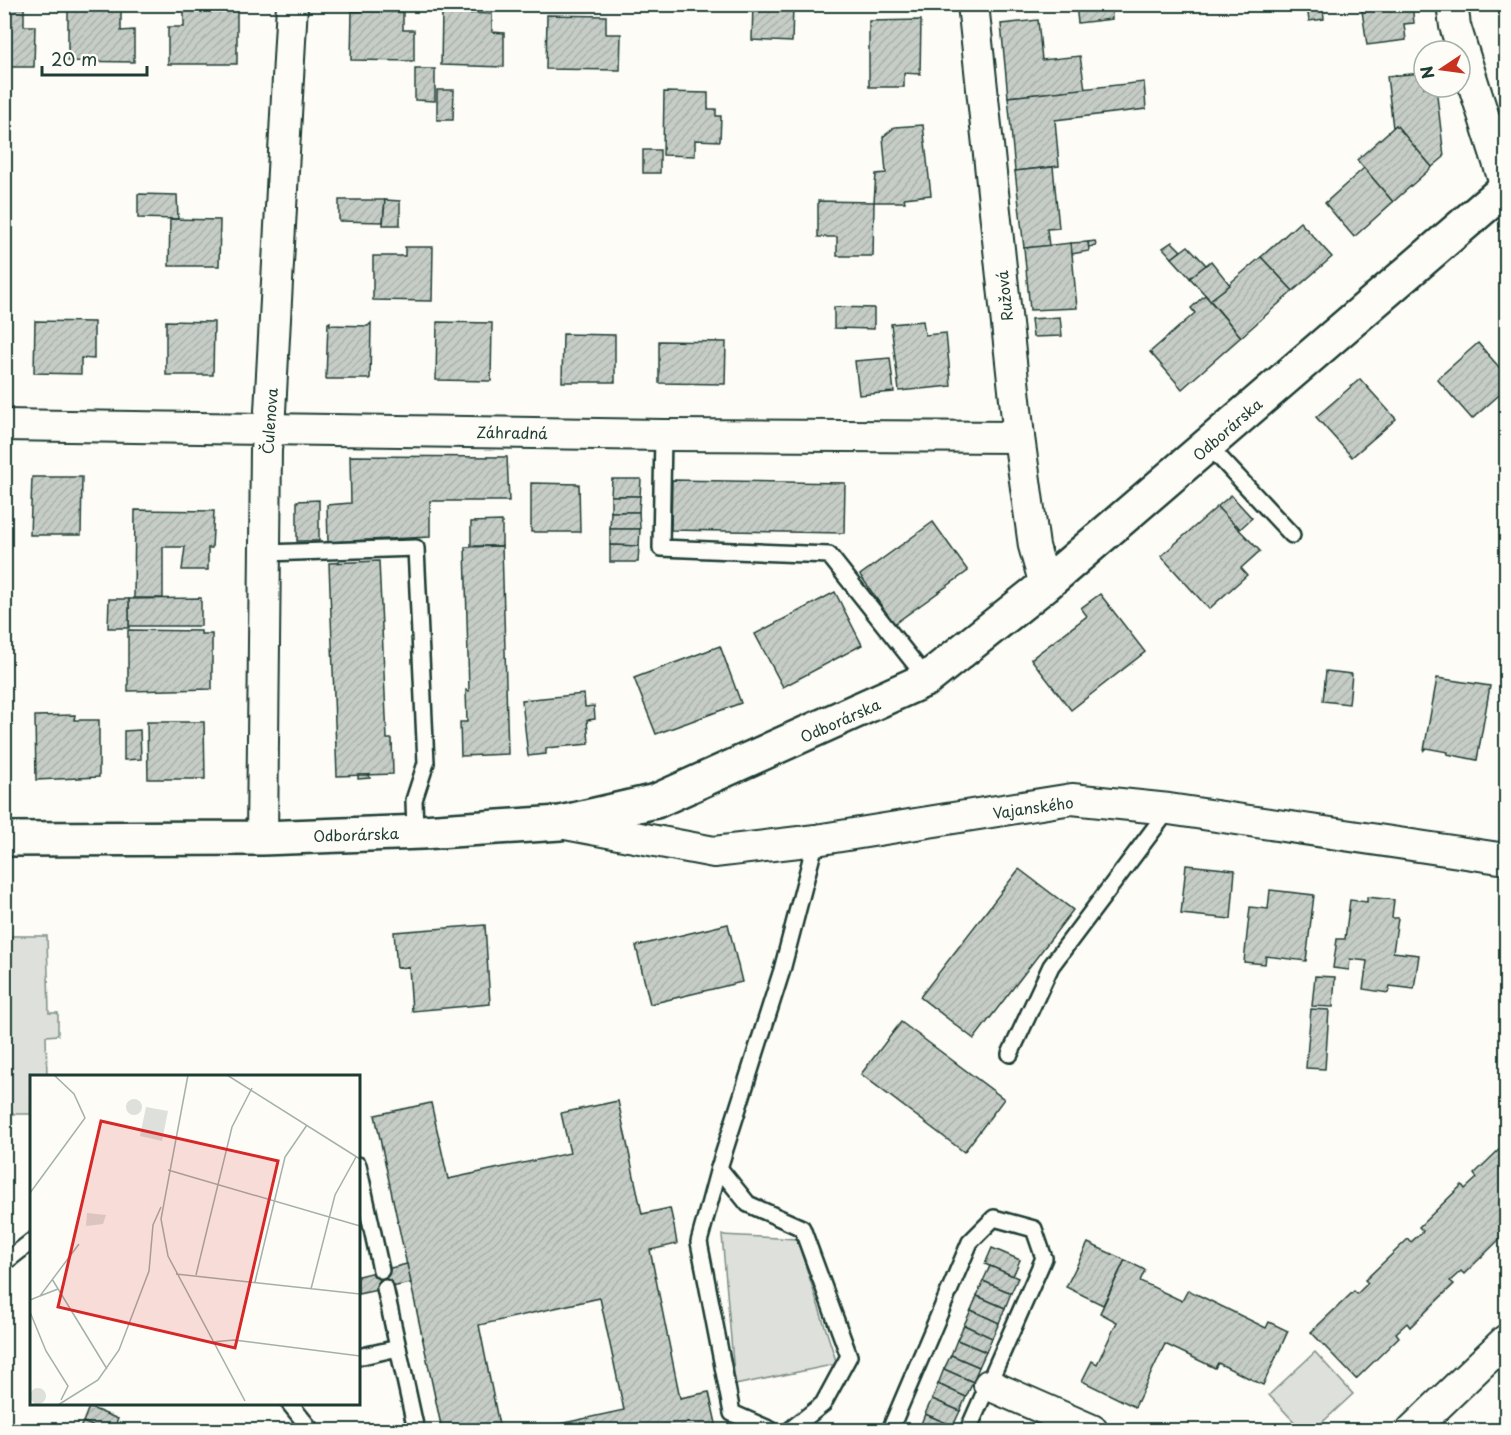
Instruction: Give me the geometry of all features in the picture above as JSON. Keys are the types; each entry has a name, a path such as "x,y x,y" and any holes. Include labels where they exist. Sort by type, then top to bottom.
{"main road":[{"name":"Odborárska","path":"4,839 262,838 560,824 656,801 927,679 1045,585 1506,187"}],"street":[{"name":"Čulenova","path":"262,838 266,449 269,430 292,4"},
{"name":"Ružová","path":"973,4 1019,436 1034,546 1045,585"},
{"path":"1452,4 1455,26 1506,187"},
{"name":"Záhradná","path":"4,425 663,435 1019,436"},
{"name":"Vajanského","path":"560,824 714,852 816,840 1072,799 1169,809 1506,859"},
{"path":"1412,1431 1506,1340"},
{"path":"989,1385 1092,1431"}],"lane":[{"path":"663,435 661,548 829,555 927,679"},
{"path":"1208,445 1292,535"},
{"path":"266,552 416,548 426,763 414,800 415,832"},
{"path":"1010,1054 1051,966 1169,809"},
{"path":"771,1431 732,1413 699,1242 719,1168 782,970 816,840"},
{"path":"719,1168 748,1204 802,1228 849,1356 823,1404 790,1431"},
{"path":"360,1174 381,1270"},
{"path":"890,1431 970,1242 994,1218 1034,1229 1044,1258 968,1431"},
{"path":"4,1263 30,1243"},
{"path":"385,1288 416,1431"},
{"path":"360,1357 398,1348"},
{"path":"291,1405 311,1431"}],"shaded area":[{"path":"5,936 47,936 49,1013 58,1013 58,1035 46,1036 47,1075 30,1075 30,1114 5,1114"},
{"path":"722,1235 797,1239 837,1364 735,1385"},
{"path":"1315,1352 1353,1394 1314,1430 1302,1430 1269,1395"}],"building":[{"path":"753,4 793,4 792,42 752,40"},
{"path":"1076,4 1111,4 1112,19 1078,23"},
{"path":"1245,4 1339,5 1323,7 1324,19 1309,21 1307,6 1246,11"},
{"path":"1361,4 1412,4 1414,23 1404,24 1406,40 1367,45"},
{"path":"4,7 24,8 24,26 35,26 34,67 4,67"},
{"path":"68,9 121,10 121,31 134,30 134,62 68,61"},
{"path":"184,10 237,11 237,64 168,64 168,27 184,27"},
{"path":"352,11 403,12 403,30 414,30 414,61 351,60"},
{"path":"442,12 492,14 492,32 504,33 504,67 441,65"},
{"path":"547,15 606,16 606,34 621,34 620,70 546,69"},
{"path":"921,20 920,74 904,73 904,87 869,87 869,21"},
{"path":"1038,20 1042,60 1080,56 1085,89 1008,97 1001,24"},
{"path":"415,69 435,69 435,101 415,100"},
{"path":"1412,74 1412,99 1437,99 1444,157 1432,167 1396,125 1393,128 1387,76"},
{"path":"1144,82 1146,109 1055,120 1059,166 1015,171 1008,97"},
{"path":"437,90 454,90 453,120 437,120"},
{"path":"664,92 708,93 708,109 716,109 716,116 721,116 720,141 695,140 695,156 663,155"},
{"path":"923,125 931,195 904,198 905,202 874,202 876,174 886,173 883,137 895,127"},
{"path":"1396,125 1432,167 1393,202 1357,160"},
{"path":"643,150 660,150 660,173 643,173"},
{"path":"1053,167 1059,228 1047,229 1049,246 1024,248 1015,171"},
{"path":"1364,168 1393,202 1354,237 1325,203"},
{"path":"138,194 177,195 178,219 138,218"},
{"path":"339,200 385,200 383,222 339,221"},
{"path":"385,200 400,201 400,225 383,225"},
{"path":"818,201 874,202 873,256 837,256 837,237 818,237"},
{"path":"170,219 220,220 219,266 169,266"},
{"path":"1300,222 1332,257 1293,291 1261,257"},
{"path":"1095,241 1096,246 1088,247 1088,242"},
{"path":"1088,242 1089,251 1071,254 1071,243"},
{"path":"1172,242 1181,251 1172,258 1163,248"},
{"path":"1071,243 1077,308 1030,310 1024,248"},
{"path":"1188,246 1206,265 1190,278 1172,258"},
{"path":"405,247 433,247 432,301 373,300 373,256 405,256"},
{"path":"1261,257 1293,291 1241,337 1210,300"},
{"path":"1211,261 1230,285 1210,300 1190,278"},
{"path":"1205,295 1241,337 1182,389 1150,352 1195,313 1191,308"},
{"path":"834,307 874,308 874,329 834,328"},
{"path":"1060,317 1062,336 1033,337 1031,319"},
{"path":"35,321 94,322 94,359 81,358 81,374 34,373"},
{"path":"166,321 214,322 213,375 166,375"},
{"path":"923,321 925,335 946,333 951,386 899,391 891,324"},
{"path":"330,322 330,325 368,326 371,323 370,379 326,379 328,323"},
{"path":"437,322 492,323 491,381 436,380"},
{"path":"563,334 615,335 615,382 562,382"},
{"path":"659,341 726,342 725,384 659,383"},
{"path":"1478,343 1506,375 1506,389 1472,419 1437,379"},
{"path":"890,358 894,392 859,395 855,361"},
{"path":"1360,379 1396,419 1352,457 1316,417"},
{"path":"350,456 507,457 509,501 430,501 430,537 328,542 327,505 351,503"},
{"path":"32,477 82,477 81,535 30,535"},
{"path":"612,479 641,479 640,496 611,496"},
{"path":"672,480 845,483 844,533 671,530"},
{"path":"531,483 579,484 580,532 531,532"},
{"path":"1231,495 1252,518 1240,529 1236,524 1234,526 1217,507"},
{"path":"611,496 640,496 639,512 611,512"},
{"path":"319,500 319,541 297,541 297,501"},
{"path":"1217,507 1260,551 1241,568 1247,575 1209,609 1161,556"},
{"path":"135,510 214,511 212,548 208,548 208,570 182,570 185,547 163,547 163,598 134,598"},
{"path":"611,512 639,512 640,529 610,529"},
{"path":"502,521 502,546 471,546 471,522"},
{"path":"933,522 968,571 894,624 860,575"},
{"path":"610,529 640,529 639,546 610,545"},
{"path":"610,545 639,546 638,562 610,562"},
{"path":"502,546 508,754 461,756 460,722 467,722 466,690 469,691 465,547"},
{"path":"379,561 387,739 392,739 393,774 337,776 329,563"},
{"path":"835,592 862,645 783,687 755,634"},
{"path":"1100,594 1145,652 1071,710 1031,659 1087,616 1081,608"},
{"path":"201,598 201,626 129,626 129,599"},
{"path":"109,599 129,599 129,628 108,628"},
{"path":"128,630 201,631 201,634 212,634 212,689 128,691"},
{"path":"720,646 741,703 656,734 634,678"},
{"path":"1326,671 1352,674 1349,704 1323,701"},
{"path":"1437,678 1490,686 1477,760 1447,754 1448,752 1426,748 1424,750"},
{"path":"584,694 585,707 594,706 595,719 587,720 589,744 546,748 546,754 528,756 522,700"},
{"path":"75,715 74,720 99,720 99,777 36,780 35,716"},
{"path":"147,722 204,722 205,779 148,779"},
{"path":"140,730 141,759 124,760 124,731"},
{"path":"358,775 369,775 370,778 358,779"},
{"path":"1186,865 1235,870 1231,919 1181,914"},
{"path":"1019,869 1073,910 974,1039 920,997"},
{"path":"1270,890 1314,895 1306,961 1266,956 1265,964 1244,962 1250,907 1268,909"},
{"path":"1367,897 1394,900 1392,918 1398,918 1393,952 1419,955 1414,989 1390,986 1388,993 1363,989 1367,961 1350,959 1349,970 1333,968 1337,939 1345,939 1350,900 1367,902"},
{"path":"728,924 742,982 650,1004 636,946"},
{"path":"485,925 490,1004 412,1011 409,967 397,968 394,932"},
{"path":"1315,976 1335,977 1333,1007 1312,1006"},
{"path":"1311,1009 1329,1010 1325,1069 1306,1068"},
{"path":"901,1022 1004,1099 964,1152 861,1074"},
{"path":"618,1101 642,1214 670,1208 674,1226 677,1244 650,1250 680,1398 709,1392 717,1428 702,1430 532,1430 624,1410 600,1298 479,1325 500,1430 442,1430 375,1115 431,1103 448,1179 570,1153 561,1113"},
{"path":"1506,1143 1506,1233 1464,1274 1461,1271 1450,1281 1454,1284 1410,1327 1407,1323 1396,1333 1399,1337 1356,1379 1311,1332 1354,1291 1357,1294 1368,1283 1365,1280 1408,1239 1411,1242 1423,1231 1419,1227 1462,1185 1465,1189 1477,1178 1474,1174"},
{"path":"1088,1243 1125,1260 1103,1305 1066,1287"},
{"path":"992,1248 1020,1260 1013,1276 985,1264"},
{"path":"1125,1260 1145,1270 1140,1281 1182,1301 1188,1290 1266,1328 1269,1322 1288,1331 1263,1385 1218,1363 1215,1368 1165,1344 1135,1407 1082,1381 1092,1361 1097,1364 1117,1322 1100,1313"},
{"path":"407,1264 411,1283 360,1294 360,1276"},
{"path":"990,1266 1018,1278 1011,1293 983,1281"},
{"path":"983,1281 1011,1293 1005,1308 977,1296"},
{"path":"977,1296 1005,1308 999,1323 971,1310"},
{"path":"971,1310 999,1323 992,1338 964,1325"},
{"path":"964,1325 992,1338 986,1352 957,1340"},
{"path":"957,1340 986,1352 979,1367 951,1355"},
{"path":"951,1355 979,1367 973,1382 944,1369"},
{"path":"944,1369 973,1382 966,1397 938,1384"},
{"path":"938,1384 966,1397 960,1411 932,1399"},
{"path":"932,1399 960,1411 953,1426 925,1414"},
{"path":"89,1407 118,1419 113,1430 102,1430 83,1422"},
{"path":"925,1414 953,1426 951,1430 919,1429"},
{"path":"83,1422 102,1430 79,1430"}]}
